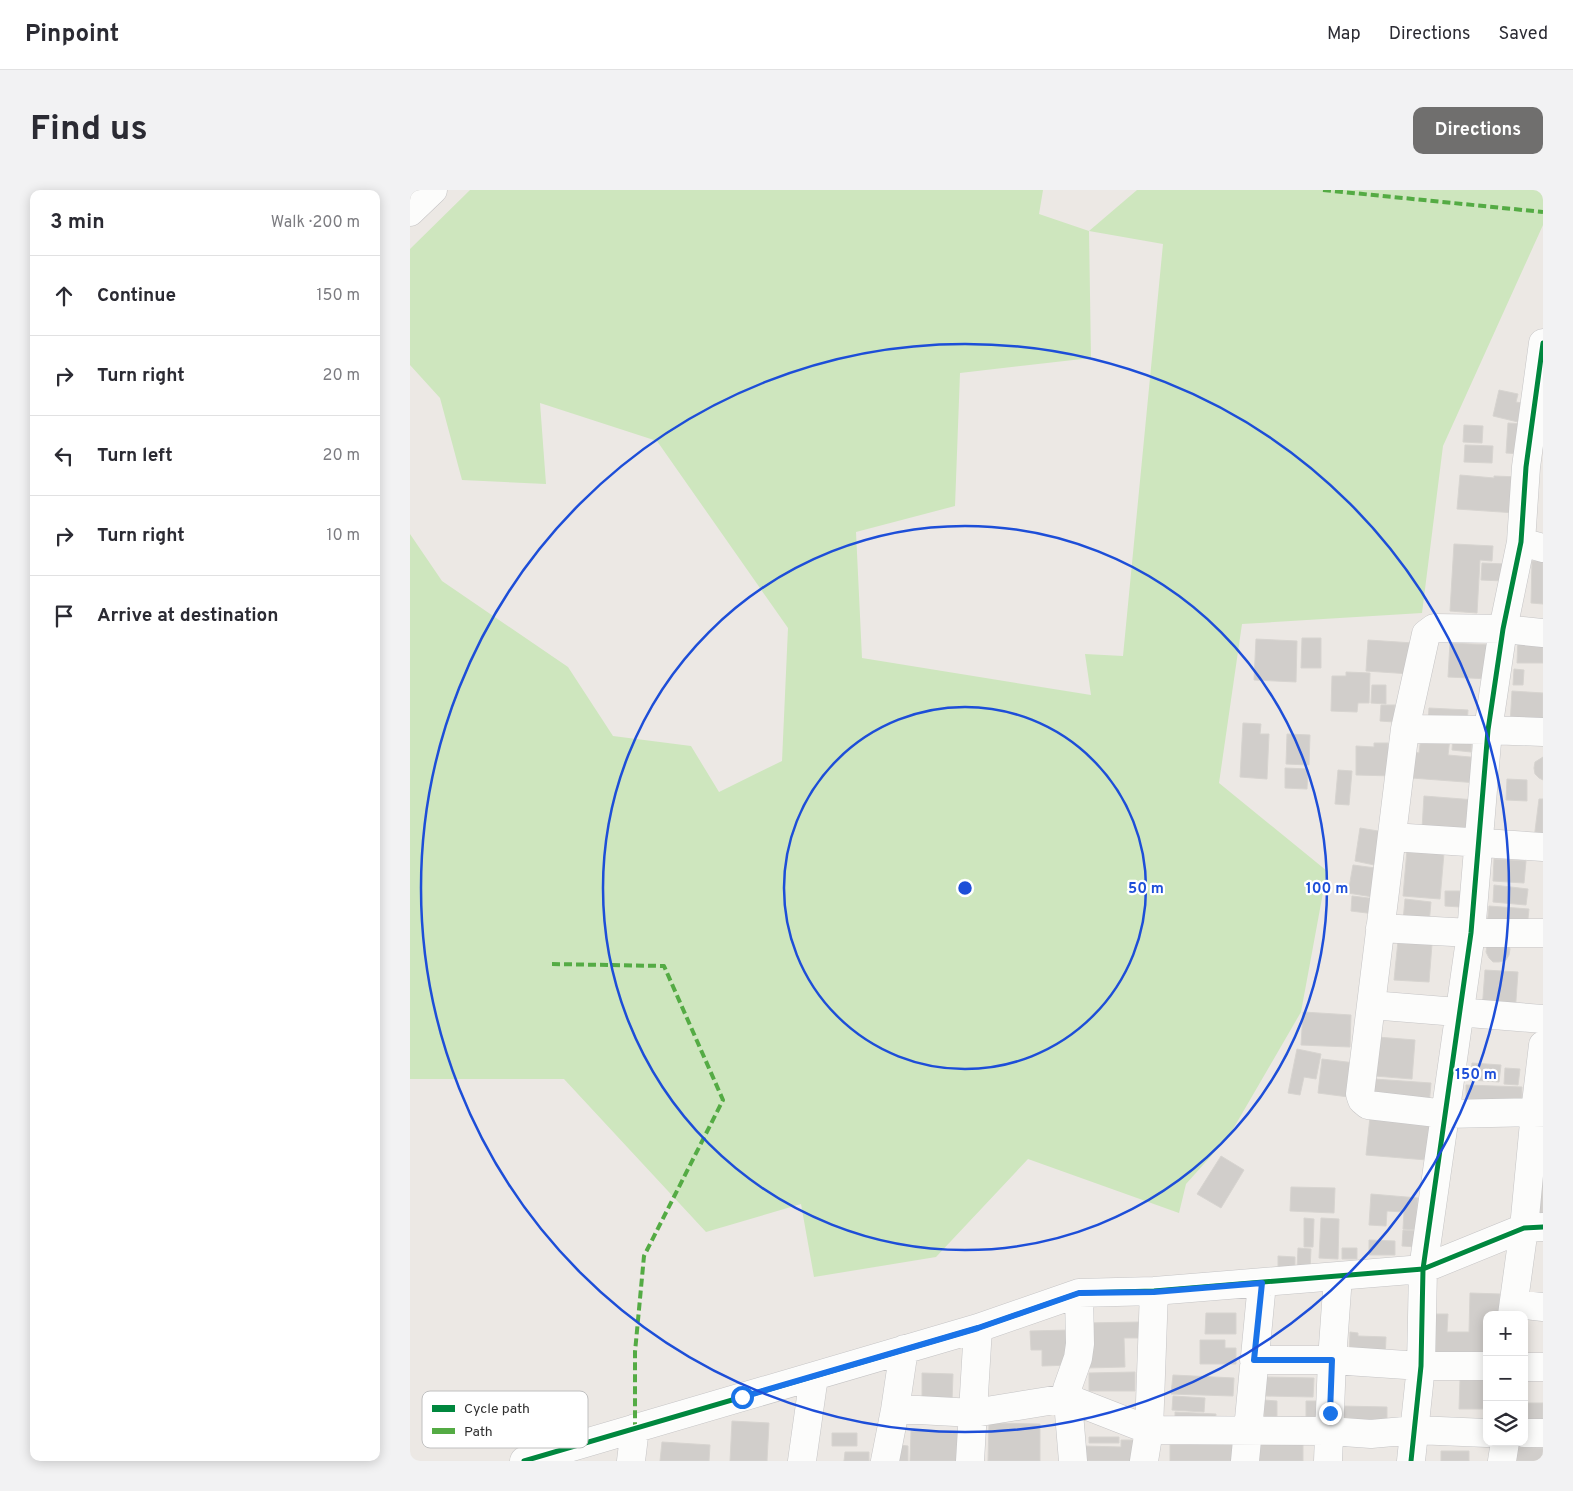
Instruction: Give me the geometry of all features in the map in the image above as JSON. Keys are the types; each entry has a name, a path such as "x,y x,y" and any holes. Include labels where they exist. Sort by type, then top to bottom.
{"street":[{"path":"410,212 433,190"},
{"path":"1411,1461 1420,1366 1422,1269 1471,933 1488,730 1503,628 1532,545 1543,343"},
{"path":"1539,1112 1446,1114 1368,1106 1362,1100 1360,1094 1405,729 1426,634 1434,628 1503,628 1543,633"},
{"path":"1405,729 1543,732"},
{"path":"1392,837 1543,847"},
{"path":"1380,928 1471,933 1543,933"},
{"path":"1371,1005 1543,1019"},
{"path":"1543,1045 1533,1227 1513,1310 1543,1307"},
{"path":"588,1442 978,1328 1079,1293 1154,1292 1422,1269 1533,1227"},
{"path":"1328,1461 1338,1276"},
{"path":"1245,1461 1262,1283"},
{"path":"1144,1461 1149,1430 1154,1292"},
{"path":"1072,1461 1067,1389 1078,1358 1080,1344 1079,1293"},
{"path":"970,1461 978,1328"},
{"path":"885,1461 904,1349"},
{"path":"1254,1360 1332,1360 1420,1366 1483,1366"},
{"path":"1528,1367 1543,1367"},
{"path":"802,1461 814,1376"},
{"path":"895,1410 974,1413 1067,1398 1149,1430 1329,1431 1371,1434 1415,1430 1483,1433"},
{"path":"631,1461 635,1428"},
{"path":"1528,1433 1543,1433"},
{"path":"1502,1461 1504,1446"},
{"path":"524,1461 568,1448"}],"green space":[{"path":"470,190 1043,190 1039,214 1089,231 1137,190 1543,190 1543,225 1443,446 1422,613 1242,624 1219,783 1327,871 1301,1012 1229,1136 1186,1184 1179,1213 1028,1159 936,1257 814,1277 801,1204 706,1232 564,1079 410,1079 410,534 442,581 568,667 613,736 691,746 719,792 782,761 788,628 657,441 540,403 546,484 462,480 440,398 410,365 410,249","holes":["1089,231 1163,244 1123,656 1085,654 1091,695 862,658 856,532 955,506 960,373 1091,358"]}],"building":[{"path":"1499,390 1518,394 1516,402 1522,403 1518,422 1493,416"},
{"path":"1508,423 1524,424 1522,454 1506,453"},
{"path":"1464,425 1483,426 1482,443 1463,442"},
{"path":"1465,445 1493,446 1492,463 1464,462"},
{"path":"1460,475 1494,478 1494,476 1518,477 1516,513 1457,509"},
{"path":"1454,544 1493,546 1492,561 1480,560 1477,613 1450,611"},
{"path":"1532,561 1543,561 1543,604 1531,603"},
{"path":"1482,563 1505,564 1504,581 1481,580"},
{"path":"1518,637 1543,638 1543,663 1517,663"},
{"path":"1302,638 1321,638 1321,668 1301,668"},
{"path":"1256,639 1297,641 1296,682 1254,680"},
{"path":"1368,640 1413,643 1411,674 1366,671"},
{"path":"1450,643 1493,645 1491,679 1448,677"},
{"path":"1514,669 1524,670 1523,685 1513,685"},
{"path":"1346,672 1370,673 1369,703 1358,703 1357,712 1331,711 1332,676 1346,676"},
{"path":"1372,685 1386,685 1386,704 1371,703"},
{"path":"1512,691 1543,693 1543,726 1510,725"},
{"path":"1381,705 1395,705 1394,722 1380,721"},
{"path":"1429,708 1468,710 1467,725 1428,723"},
{"path":"1243,723 1261,724 1260,734 1269,734 1267,779 1240,777"},
{"path":"1287,734 1310,735 1309,765 1286,764"},
{"path":"1421,736 1450,738 1448,755 1481,758 1478,783 1412,778 1414,752 1419,753"},
{"path":"1453,736 1472,738 1471,752 1452,750"},
{"path":"1374,743 1388,743 1388,747 1396,747 1395,776 1356,775 1356,746 1374,747"},
{"path":"1543,757 1543,780 1535,774 1534,768 1535,762"},
{"path":"1285,768 1308,769 1307,789 1285,788"},
{"path":"1338,770 1352,771 1349,805 1335,804"},
{"path":"1507,779 1527,780 1527,801 1506,800"},
{"path":"1424,796 1475,800 1473,833 1422,829"},
{"path":"1539,799 1543,799 1543,840 1534,839"},
{"path":"1360,828 1390,833 1384,867 1355,861"},
{"path":"1407,850 1444,853 1440,899 1403,896"},
{"path":"1494,859 1526,861 1524,883 1493,881"},
{"path":"1353,865 1383,869 1379,898 1348,893"},
{"path":"1494,885 1528,889 1526,905 1493,902"},
{"path":"1445,891 1460,891 1460,907 1445,906"},
{"path":"1352,896 1377,899 1375,914 1351,911"},
{"path":"1405,899 1431,902 1429,924 1403,921"},
{"path":"1489,906 1529,909 1527,928 1487,925"},
{"path":"1398,941 1432,944 1429,982 1394,980"},
{"path":"1508,943 1510,949 1506,960 1493,962 1489,958 1486,952 1487,946"},
{"path":"1485,970 1518,972 1515,1014 1482,1011"},
{"path":"1303,1012 1351,1015 1350,1047 1301,1045"},
{"path":"1377,1037 1415,1040 1412,1079 1375,1076"},
{"path":"1297,1049 1321,1054 1316,1079 1304,1077 1300,1095 1288,1093"},
{"path":"1322,1059 1355,1063 1356,1098 1318,1093"},
{"path":"1472,1063 1501,1065 1499,1082 1471,1080"},
{"path":"1505,1068 1520,1069 1518,1085 1504,1084"},
{"path":"1374,1079 1431,1083 1429,1106 1372,1103"},
{"path":"1466,1085 1522,1087 1522,1109 1466,1106"},
{"path":"1370,1117 1431,1122 1427,1160 1366,1155"},
{"path":"1221,1156 1244,1170 1221,1208 1197,1194"},
{"path":"1535,1182 1543,1182 1543,1221 1535,1221"},
{"path":"1291,1187 1335,1188 1334,1213 1290,1211"},
{"path":"1371,1194 1418,1198 1415,1230 1403,1229 1404,1212 1387,1211 1386,1226 1369,1225"},
{"path":"1304,1218 1314,1219 1313,1247 1304,1247"},
{"path":"1321,1218 1339,1219 1338,1259 1319,1258"},
{"path":"1403,1230 1418,1231 1418,1247 1402,1246"},
{"path":"1369,1240 1395,1241 1395,1255 1369,1255"},
{"path":"1298,1248 1311,1249 1310,1270 1297,1269"},
{"path":"1342,1248 1357,1248 1357,1259 1342,1259"},
{"path":"1278,1256 1295,1257 1295,1273 1278,1273"},
{"path":"1470,1293 1500,1294 1499,1311 1483,1311 1483,1362 1427,1360 1429,1314 1448,1314 1447,1332 1469,1332"},
{"path":"1206,1313 1236,1313 1236,1334 1205,1334"},
{"path":"1141,1322 1141,1338 1124,1338 1125,1367 1086,1368 1085,1323"},
{"path":"1070,1330 1071,1365 1042,1366 1042,1350 1031,1350 1030,1331"},
{"path":"1350,1332 1358,1333 1358,1336 1386,1337 1385,1361 1349,1359"},
{"path":"1200,1340 1225,1340 1225,1348 1236,1348 1236,1364 1200,1364"},
{"path":"1135,1372 1135,1391 1089,1391 1089,1373"},
{"path":"922,1373 953,1374 952,1401 922,1400"},
{"path":"1173,1375 1234,1378 1233,1396 1171,1394"},
{"path":"1265,1377 1314,1378 1313,1397 1265,1396"},
{"path":"1460,1380 1483,1380 1483,1409 1459,1409"},
{"path":"1173,1396 1205,1398 1204,1412 1172,1410"},
{"path":"1264,1400 1277,1401 1277,1417 1306,1417 1306,1401 1318,1401 1317,1427 1264,1426"},
{"path":"1528,1403 1543,1403 1543,1431 1528,1431"},
{"path":"1340,1406 1387,1407 1387,1432 1340,1431"},
{"path":"1175,1412 1216,1414 1215,1427 1175,1425"},
{"path":"732,1421 769,1423 767,1461 730,1461"},
{"path":"989,1423 1040,1424 1040,1461 988,1461"},
{"path":"911,1431 959,1433 958,1461 910,1461"},
{"path":"832,1433 857,1433 857,1446 832,1446"},
{"path":"1089,1437 1119,1437 1119,1443 1089,1443"},
{"path":"1170,1438 1236,1440 1235,1461 1170,1461"},
{"path":"1121,1440 1134,1440 1133,1461 1082,1461 1082,1446 1121,1447"},
{"path":"1255,1440 1303,1441 1303,1461 1255,1461"},
{"path":"662,1442 710,1445 709,1461 660,1461"},
{"path":"900,1445 908,1446 908,1461 899,1461"},
{"path":"1516,1447 1543,1448 1543,1461 1516,1461"},
{"path":"1441,1451 1469,1451 1469,1461 1441,1461"},
{"path":"845,1452 869,1452 869,1461 844,1461"}],"marked path":[{"path":"1323,190 1543,212"},
{"path":"552,964 664,966 723,1100 644,1256 635,1352 635,1428"}],"cycle path":[{"path":"1411,1461 1421,1366 1423,1269 1471,933 1488,730 1503,629 1521,542 1526,467 1543,343"},
{"path":"588,1442 978,1328 1079,1293 1154,1291 1423,1269 1524,1228 1543,1227"},
{"path":"524,1461 568,1448"}],"route":[{"path":"742,1397 978,1328 1079,1293 1154,1292 1262,1283 1254,1360 1332,1360 1330,1413"}]}
